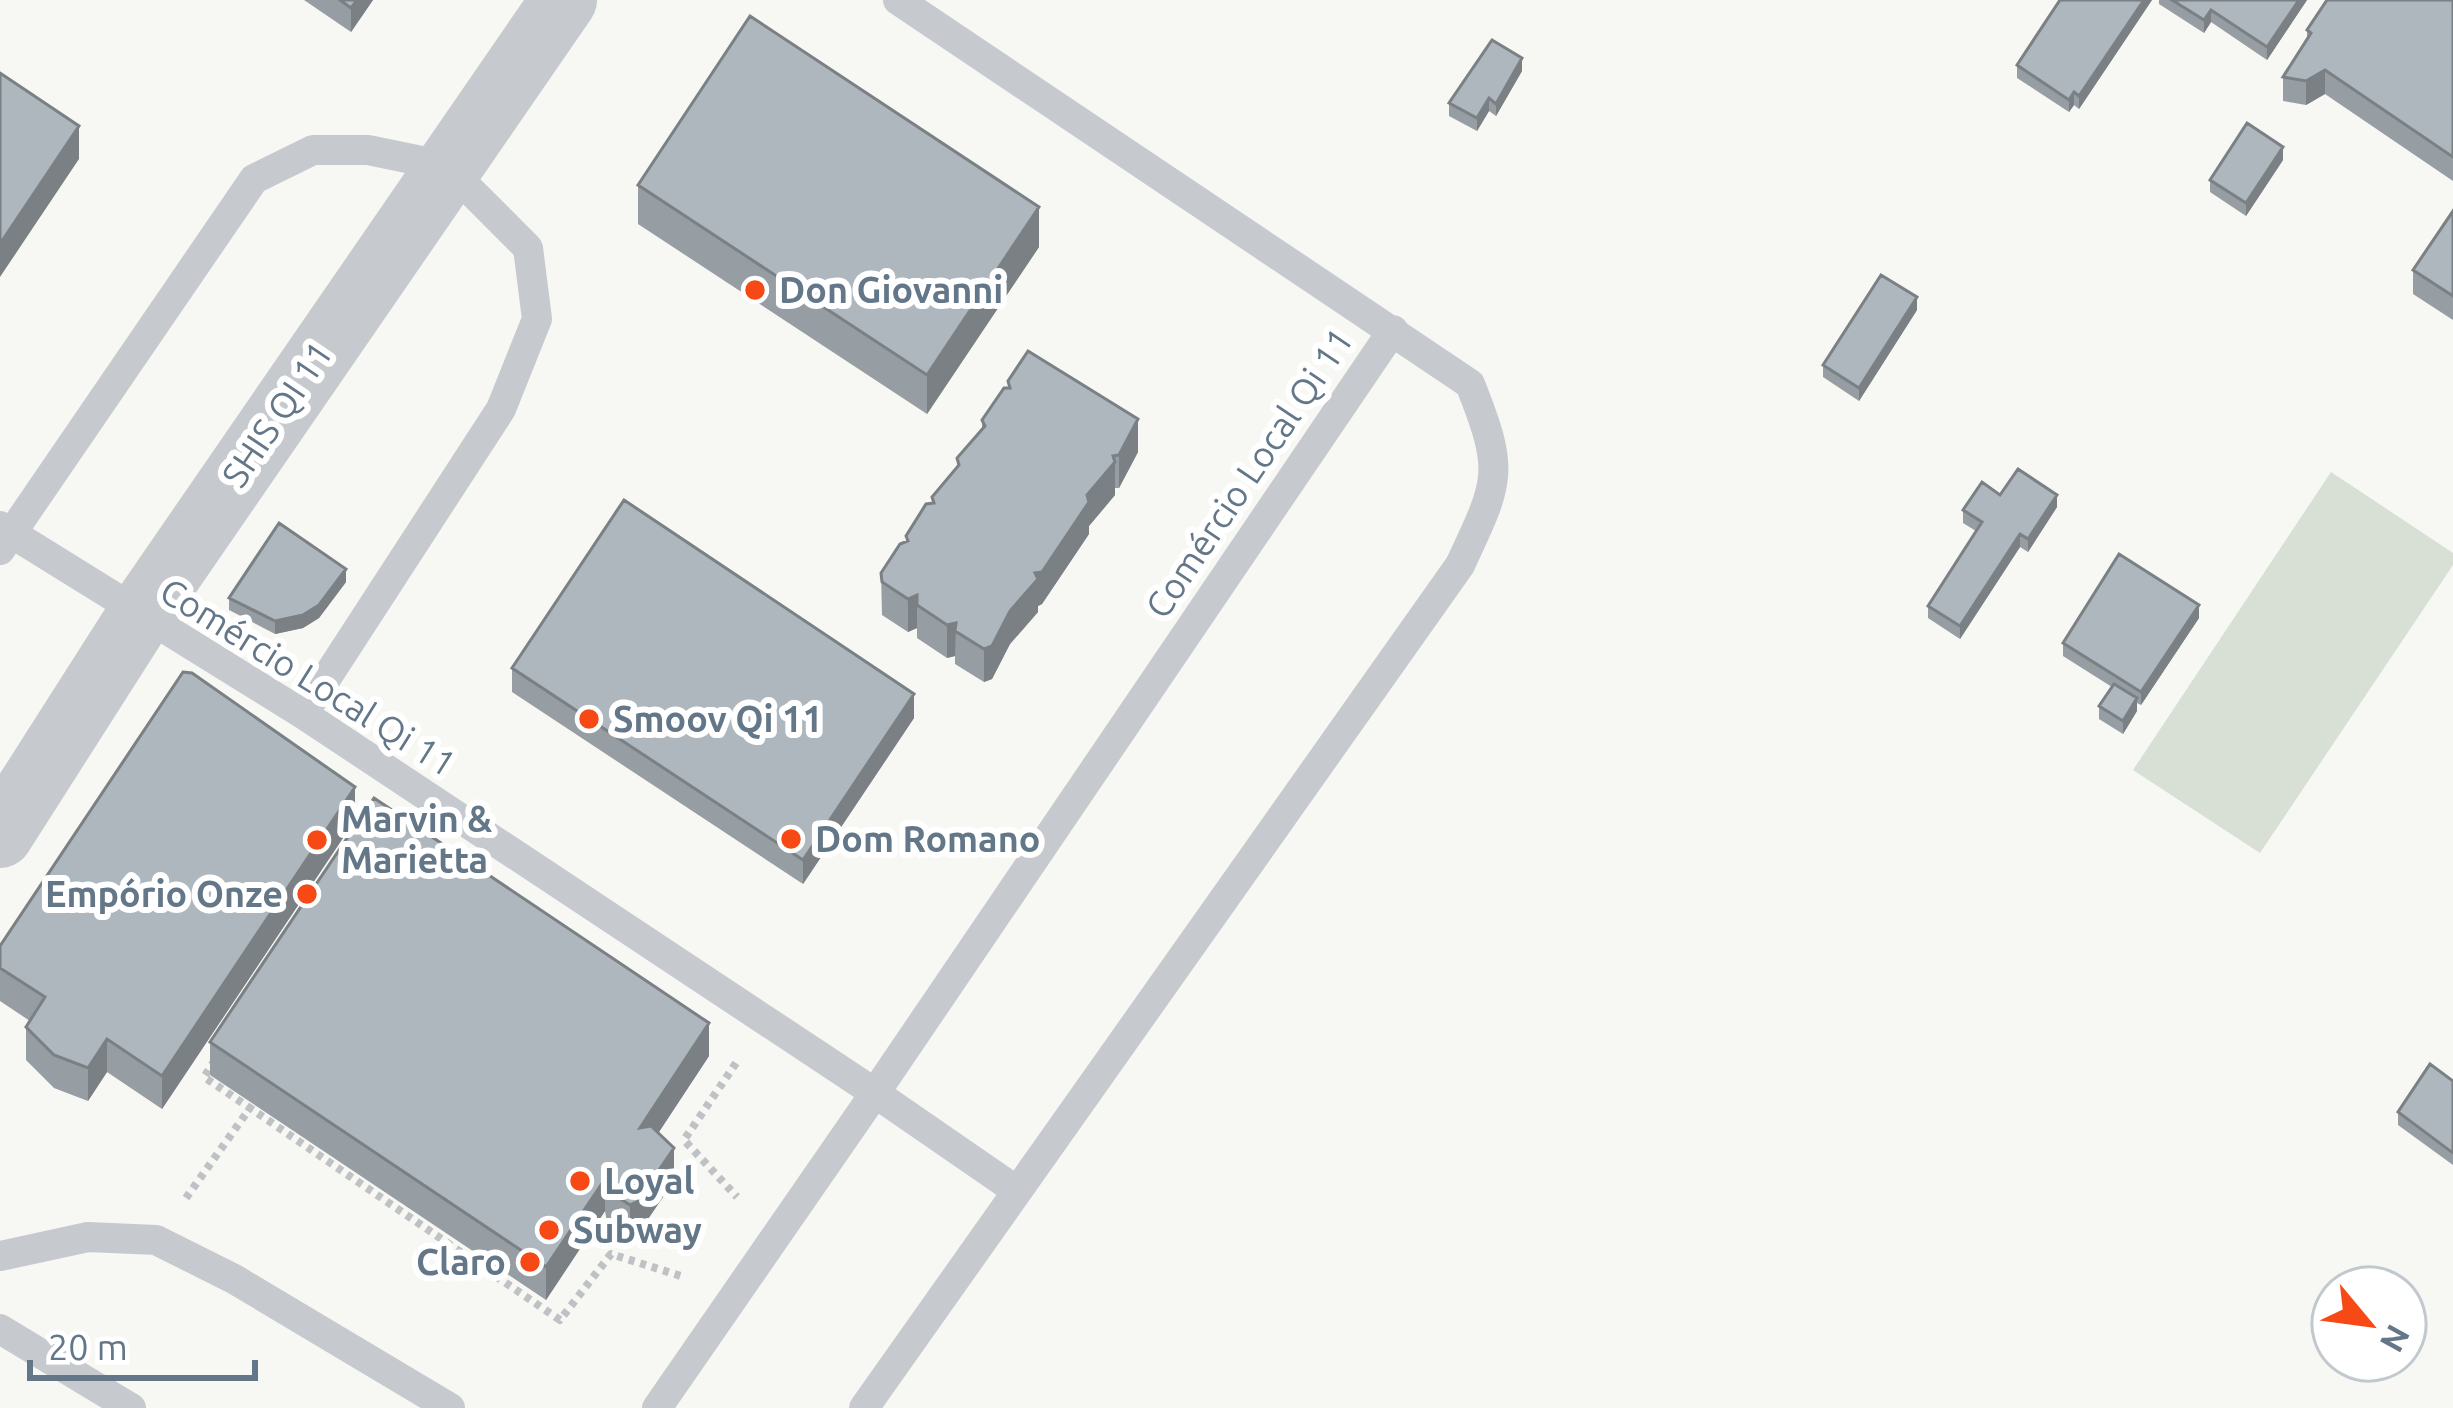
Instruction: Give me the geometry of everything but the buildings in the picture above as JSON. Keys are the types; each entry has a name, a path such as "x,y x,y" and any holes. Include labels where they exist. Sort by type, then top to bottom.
{"street":[{"name":"SHIS QI 11","path":"0,835 139,617 564,0"}],"lane":[{"name":"Comércio Local Qi 11","path":"657,1408 1393,330 898,0"},
{"path":"4,536 254,179 313,149 368,150 446,166 528,248 537,319 501,409 303,714"},
{"path":"864,1408 1460,565 1490,501 1496,449 1470,384 1393,330"},
{"name":"Comércio Local Qi 11","path":"4,536 303,714 875,1093"},
{"path":"875,1093 1017,1191"},
{"path":"0,1256 88,1237 156,1240 234,1279 450,1408"},
{"path":"0,1329 131,1408"}],"path":[{"path":"718,1047 738,1060 684,1140 775,1238"},
{"path":"217,1058 204,1077 560,1320 611,1254 736,1294"},
{"path":"156,1240 250,1108"}],"shaded area":[{"path":"2331,472 2453,553 2453,565 2260,853 2133,770"}],"place":[{"name":"Don Giovanni","path":"755,290"},
{"name":"Smoov Qi 11","path":"589,719"},
{"name":"Dom Romano","path":"791,839"},
{"name":"Marvin & Marietta","path":"317,840"},
{"name":"Empório Onze","path":"307,894"},
{"name":"Loyal","path":"580,1181"},
{"name":"Subway","path":"549,1230"},
{"name":"Claro","path":"530,1262"}]}
